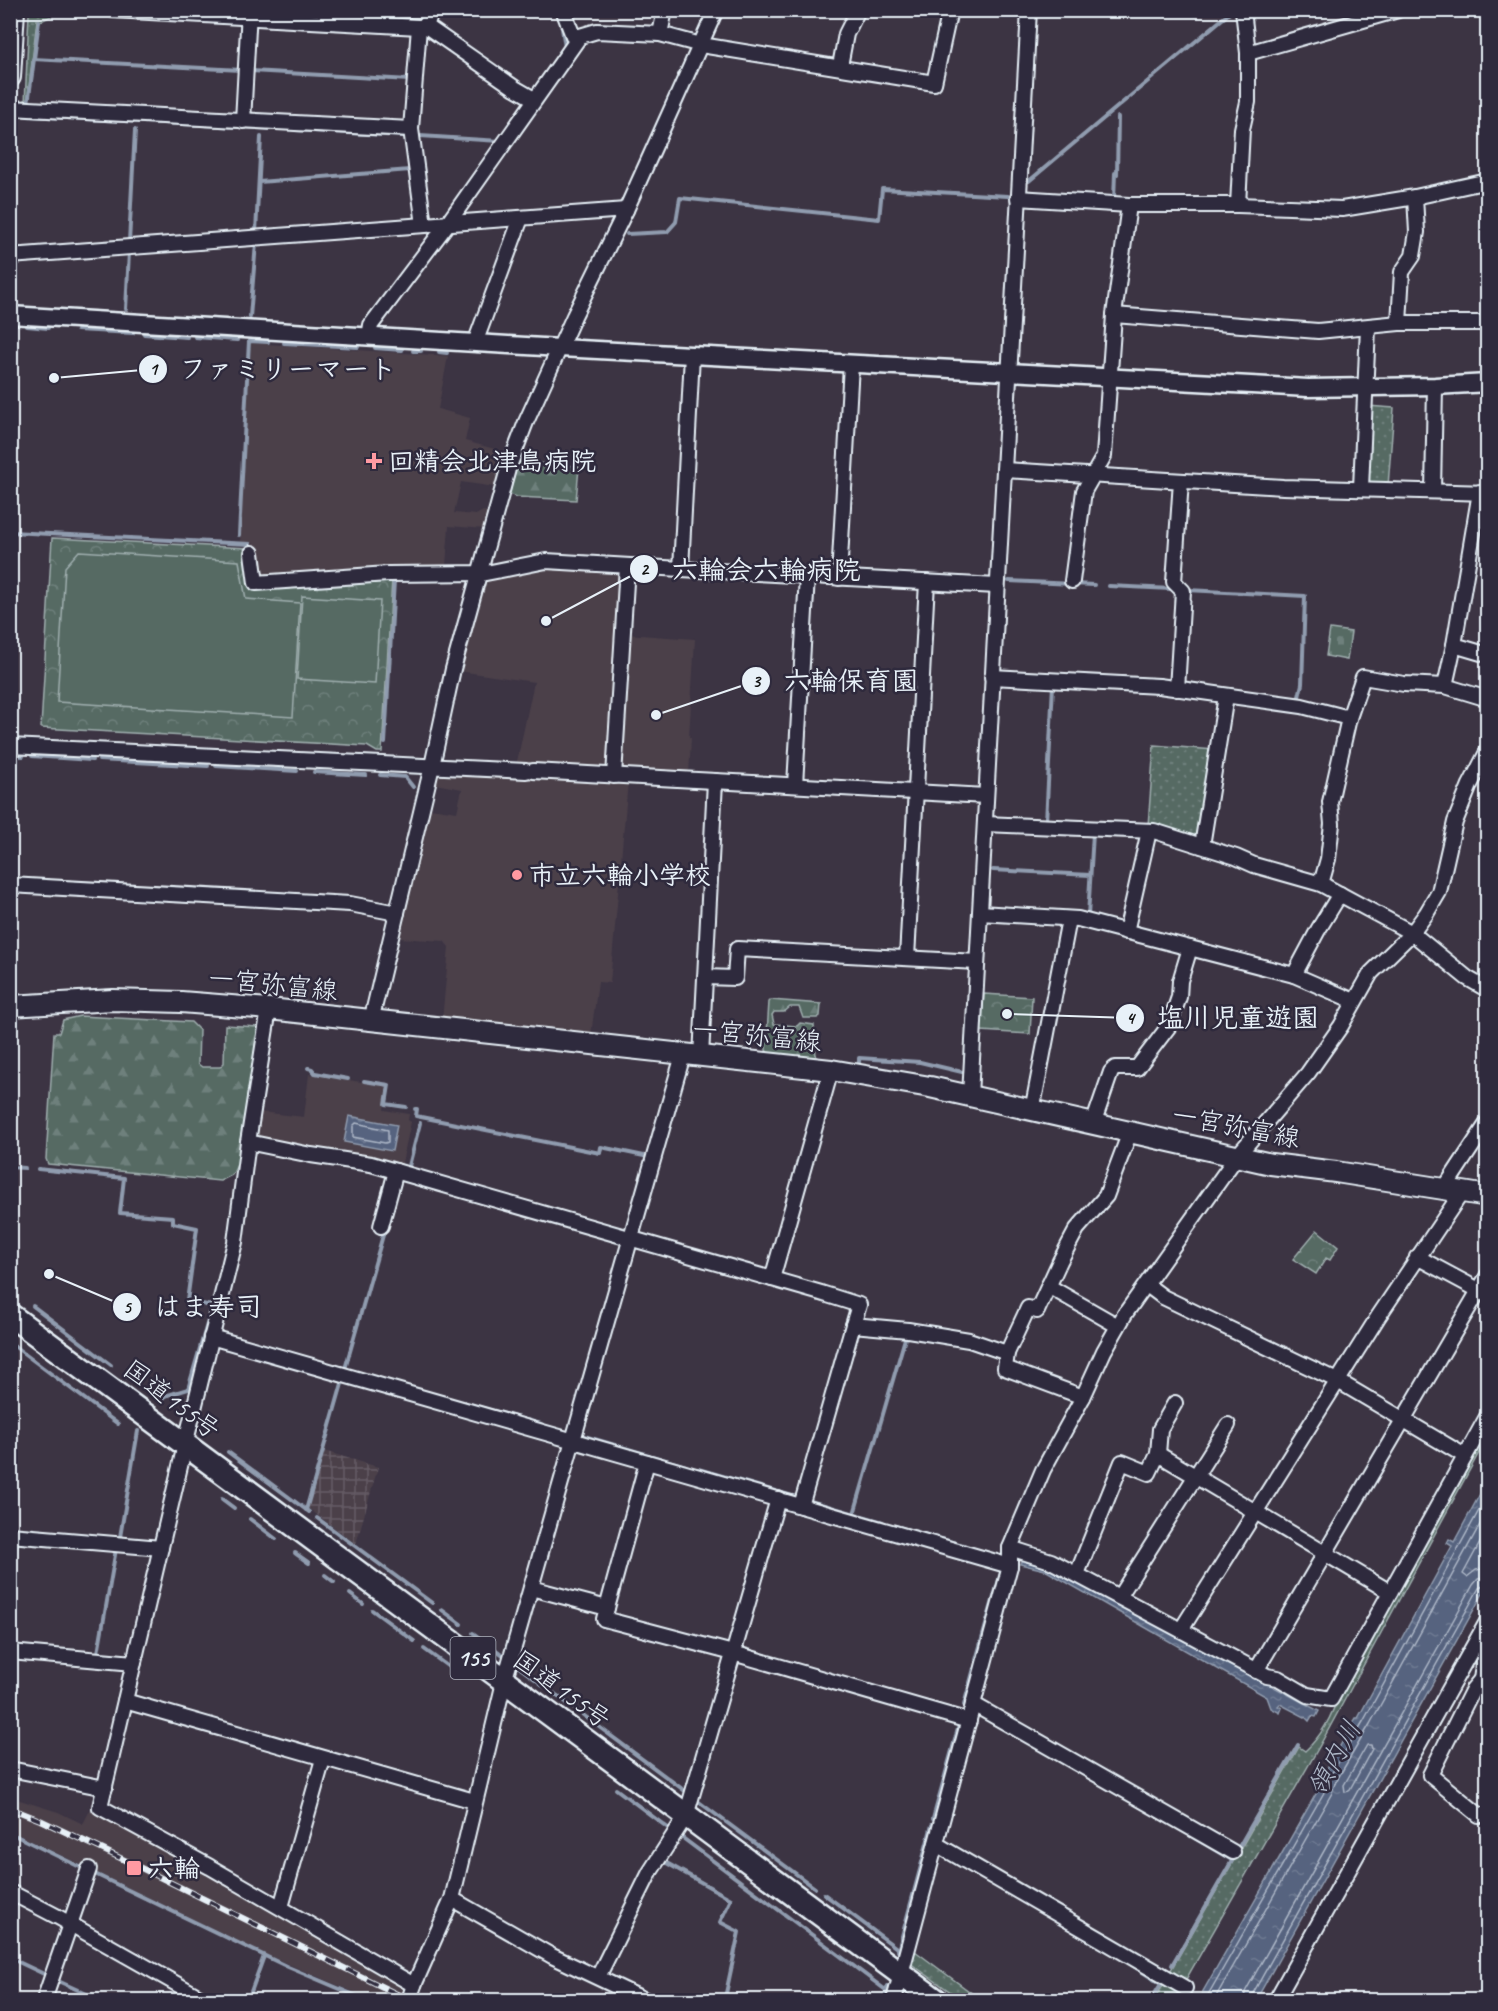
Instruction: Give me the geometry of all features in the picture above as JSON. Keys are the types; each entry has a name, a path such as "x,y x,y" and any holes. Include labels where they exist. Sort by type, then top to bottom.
{"highway":[{"name":"国道155号","path":"10,1315 936,2001"}],"main road":[{"path":"10,78 14,10"},
{"name":"一宮弥富線","path":"10,1006 113,1000 181,1002 269,1009 831,1070 970,1096 1271,1164 1488,1196"}],"street":[{"path":"113,10 249,14 423,27 534,99"},
{"path":"424,225 411,129 423,27 432,10"},
{"path":"566,10 565,15 575,41"},
{"path":"660,34 665,10"},
{"path":"371,1021 453,669 508,469 526,422 626,210 716,10"},
{"path":"840,66 846,34 858,10"},
{"path":"369,337 371,325 448,223 580,36 597,31 660,34 701,45 934,83 950,10"},
{"path":"970,1096 1029,10"},
{"path":"1238,205 1242,129 1248,102 1248,54 1243,10"},
{"path":"1248,54 1398,10"},
{"path":"243,121 249,14"},
{"path":"10,108 411,129"},
{"path":"1018,198 1129,206 1238,205 1342,209 1415,197 1488,181"},
{"path":"1399,323 1402,272 1413,256 1418,232 1415,197"},
{"path":"1072,580 1084,491 1104,456 1114,315 1129,206"},
{"path":"10,256 626,210"},
{"path":"475,343 521,218"},
{"path":"10,315 560,348 1308,388 1488,383"},
{"path":"1114,315 1318,331 1399,323 1488,323"},
{"path":"1361,488 1368,327"},
{"path":"681,569 692,355"},
{"path":"839,578 851,364"},
{"path":"1433,490 1435,386"},
{"path":"1004,470 1283,487 1484,492 1444,686"},
{"path":"1177,689 1183,591 1174,582 1181,481"},
{"path":"252,553 256,583 388,574 486,573 546,561 997,586"},
{"path":"614,776 627,566"},
{"path":"795,785 807,576"},
{"path":"907,958 927,582"},
{"path":"1454,645 1488,655"},
{"path":"992,677 1159,686 1302,706 1350,718"},
{"path":"1321,884 1328,859 1332,824 1330,802 1350,718 1363,677 1404,684 1444,686 1488,699"},
{"path":"1202,846 1226,696"},
{"path":"10,746 986,796"},
{"path":"894,2001 1010,1566 1010,1548 1043,1470 1118,1326 1237,1156 1308,1073 1341,1026 1371,973 1412,933 1438,892 1455,822 1488,750"},
{"path":"409,2001 414,1984 452,1899 504,1682 630,1238 692,1055 705,977 715,781"},
{"path":"984,824 1149,831 1321,884 1412,933 1467,978 1488,990"},
{"path":"1126,932 1149,831"},
{"path":"10,885 350,904 397,914"},
{"path":"1294,975 1340,894"},
{"path":"980,913 1069,919 1126,932 1294,975 1354,1001"},
{"path":"1032,1111 1069,919"},
{"path":"1094,1124 1111,1072 1115,1068 1137,1068 1169,1026 1179,998 1180,981 1190,948"},
{"path":"705,977 735,978 737,949 977,962"},
{"path":"269,1009 235,1242 100,1807 414,1984"},
{"path":"772,1279 831,1070"},
{"path":"1181,1630 1417,1257 1488,1122"},
{"path":"1083,1397 1005,1368 1007,1353 1028,1308 1038,1311 1077,1229 1106,1196 1130,1132"},
{"path":"248,1142 310,1155 371,1164 859,1305 801,1506"},
{"path":"381,1226 396,1171"},
{"path":"1417,1257 1483,1293"},
{"path":"1256,1671 1403,1420 1483,1293 1488,1275"},
{"path":"1147,1285 1163,1298 1338,1381 1465,1456"},
{"path":"1048,1286 1118,1326"},
{"path":"853,1325 908,1330 969,1340 1007,1353"},
{"path":"211,1337 1010,1566"},
{"path":"1077,1574 1122,1462 1149,1473 1158,1454 1160,1429 1174,1403"},
{"path":"1010,1548 1051,1561 1256,1671 1278,1678 1307,1695 1331,1699 1488,1415"},
{"path":"1119,1597 1228,1425"},
{"path":"1158,1454 1390,1592"},
{"path":"647,1462 604,1619 733,1653 969,1721"},
{"path":"598,1977 650,1872 686,1816 778,1500"},
{"path":"10,1534 161,1548"},
{"path":"531,1588 607,1608"},
{"path":"1276,2001 1488,1620"},
{"path":"1488,1629 1484,1675 1473,1689 1430,1774 1479,1815 1488,1815"},
{"path":"10,1652 134,1663"},
{"path":"125,1701 474,1801"},
{"path":"973,1704 1233,1852"},
{"path":"281,1907 323,1759"},
{"path":"10,1769 105,1788"},
{"path":"936,1844 1185,1988"},
{"path":"44,2001 89,1869"},
{"path":"10,1892 71,1924 205,2001"},
{"path":"452,1899 552,1956 645,2001"}],"shaded area":[{"name":"回精会北津島病院","path":"251,343 448,356 438,409 470,418 465,441 506,452 495,487 461,482 454,513 476,515 483,511 490,512 485,529 449,526 446,566 263,579 258,576 255,544 240,542"},
{"path":"547,564 622,569 608,771 516,766 534,682 459,671 485,579"},
{"path":"626,634 695,639 689,775 623,771 621,769"},
{"name":"市立六輪小学校","path":"438,771 628,781 610,983 598,982 591,1035 442,1020 449,947 444,941 399,938 430,808 457,812 462,789 435,784"},
{"path":"309,1074 387,1086 384,1110 409,1114 408,1120 411,1122 401,1167 260,1140 256,1136 259,1112 304,1117"},
{"path":"324,1451 378,1467 356,1544 308,1508"},
{"path":"10,1797 58,1812 83,1824 90,1810 164,1845 404,1988 406,1994 404,2000 372,2000 265,1954 11,1831"}],"green space":[{"path":"32,10 60,12 41,21 37,20 27,104 25,104 29,13"},
{"path":"1367,406 1394,408 1388,486 1367,485"},
{"path":"520,462 577,466 579,468 576,500 511,495 517,464"},
{"path":"52,538 247,548 251,587 392,579 382,752 377,752 367,746 41,728"},
{"path":"79,551 239,561 246,599 300,603 293,717 57,702 65,567"},
{"path":"302,596 380,601 375,684 297,679"},
{"path":"1330,629 1351,632 1347,660 1326,656"},
{"path":"1154,745 1214,750 1197,840 1148,826"},
{"path":"984,994 1032,997 1030,1034 981,1031"},
{"path":"771,1000 821,1004 820,1016 817,1018 803,1018 799,1007 790,1007 784,1012 774,1012 772,1015 774,1024 814,1025 816,1057 813,1061 797,1056 768,1053 766,1050"},
{"path":"80,1016 191,1022 199,1030 198,1064 202,1067 220,1067 224,1063 225,1025 258,1027 239,1161 232,1175 220,1181 48,1164 46,1159 54,1033 59,1033 63,1020"},
{"path":"1317,1230 1338,1247 1330,1260 1326,1258 1316,1274 1293,1259"},
{"path":"1487,1423 1487,1438 1319,1747 1185,1981 1168,1975 1299,1747 1305,1751 1327,1724 1340,1691"},
{"path":"911,1948 981,2000 962,2000 910,1963"},
{"path":"1166,1980 1177,1988 1174,2000 1154,2000"}],"water":[{"path":"349,1116 397,1125 392,1151 344,1142"},
{"name":"領内川","path":"1487,1481 1487,1586 1256,2000 1198,2000 1321,1785 1319,1783 1358,1718 1452,1546 1447,1543 1449,1539 1454,1542"},
{"path":"1021,1561 1046,1566 1319,1711 1316,1717 1312,1716 1309,1721 1280,1704 1278,1706 1282,1708 1280,1713 1271,1708 1267,1697 1045,1570 1020,1564"}],"waterway":[{"path":"1029,181 1233,10"},
{"path":"28,104 39,21"},
{"path":"561,22 565,47"},
{"path":"33,59 241,70"},
{"path":"251,71 410,80"},
{"path":"27,116 275,129"},
{"path":"1114,200 1118,117"},
{"path":"129,242 135,130"},
{"path":"294,130 403,136"},
{"path":"420,136 500,141"},
{"path":"256,232 261,137"},
{"path":"259,182 410,170"},
{"path":"627,234 667,232 676,222 680,198 879,219 882,189 1008,196"},
{"path":"250,317 256,243"},
{"path":"126,309 129,252"},
{"path":"27,326 48,328"},
{"path":"77,330 133,333"},
{"path":"144,334 187,337"},
{"path":"195,337 237,340"},
{"path":"239,535 249,341 268,342"},
{"path":"284,343 358,347"},
{"path":"375,348 402,350"},
{"path":"413,351 421,351"},
{"path":"439,352 447,353"},
{"path":"10,532 250,544"},
{"path":"385,743 394,580"},
{"path":"1009,581 1094,585"},
{"path":"1109,586 1172,589"},
{"path":"1187,590 1305,596 1302,684 1298,701"},
{"path":"1046,822 1053,685"},
{"path":"10,755 23,756"},
{"path":"32,756 92,760"},
{"path":"99,760 208,766"},
{"path":"216,766 297,771"},
{"path":"314,772 366,775"},
{"path":"380,775 405,777 413,787"},
{"path":"1088,916 1093,833"},
{"path":"993,870 1090,875"},
{"path":"859,1066 859,1058 920,1062 962,1072"},
{"path":"308,1068 315,1073 348,1079"},
{"path":"364,1081 389,1085 386,1104 406,1107"},
{"path":"415,1109 417,1109 416,1116 600,1153 601,1147 644,1156"},
{"path":"408,1170 420,1123"},
{"path":"10,1167 25,1168"},
{"path":"38,1169 124,1178 120,1213 173,1217 173,1223 197,1228 187,1301 212,1306"},
{"path":"345,1369 385,1228"},
{"path":"33,1306 111,1365"},
{"path":"162,1400 165,1396 188,1389 209,1317"},
{"path":"854,1514 906,1335"},
{"path":"10,1343 118,1424"},
{"path":"126,1376 135,1382"},
{"path":"306,1510 343,1380"},
{"path":"475,1406 505,1414"},
{"path":"511,1416 541,1424"},
{"path":"120,1537 138,1431"},
{"path":"584,1436 686,1466"},
{"path":"228,1452 309,1512"},
{"path":"698,1469 796,1497"},
{"path":"222,1499 234,1508"},
{"path":"810,1501 883,1522"},
{"path":"317,1518 432,1603"},
{"path":"250,1519 276,1539"},
{"path":"895,1526 966,1546"},
{"path":"10,1615 17,1539"},
{"path":"98,1653 116,1549"},
{"path":"295,1553 309,1563"},
{"path":"976,1660 1001,1572"},
{"path":"325,1575 334,1582"},
{"path":"350,1594 363,1604"},
{"path":"372,1610 414,1641"},
{"path":"442,1610 461,1624"},
{"path":"473,1633 503,1655"},
{"path":"424,1649 461,1676"},
{"path":"516,1665 685,1791"},
{"path":"964,1705 974,1668"},
{"path":"933,1819 959,1725"},
{"path":"1236,1852 1298,1745"},
{"path":"616,1789 672,1831"},
{"path":"699,1802 815,1888"},
{"path":"898,1951 932,1825"},
{"path":"10,1833 82,1868"},
{"path":"680,1836 887,1991"},
{"path":"1191,1836 1232,1860"},
{"path":"1172,1965 1233,1859"},
{"path":"663,1861 731,1899 720,1922 739,1932 725,1998 729,2000"},
{"path":"95,1874 288,1967 366,2000"},
{"path":"824,1894 898,1949"},
{"path":"248,2000 264,1956"},
{"path":"10,1958 46,1975"},
{"path":"1129,1963 1161,1984 1151,2000"},
{"path":"58,1981 100,2000"},
{"path":"884,2000 888,1986"},
{"path":"421,1996 431,2000"}],"railway":[{"path":"10,1808 135,1865 409,2000"}],"place":[{"name":"ファミリーマート","path":"54,378"},
{"name":"回精会北津島病院","path":"374,461"},
{"name":"六輪会六輪病院","path":"546,621"},
{"name":"六輪保育園","path":"656,715"},
{"name":"市立六輪小学校","path":"517,875"},
{"name":"塩川児童遊園","path":"1007,1014"},
{"name":"はま寿司","path":"49,1274"},
{"name":"六輪","path":"134,1868"}]}
